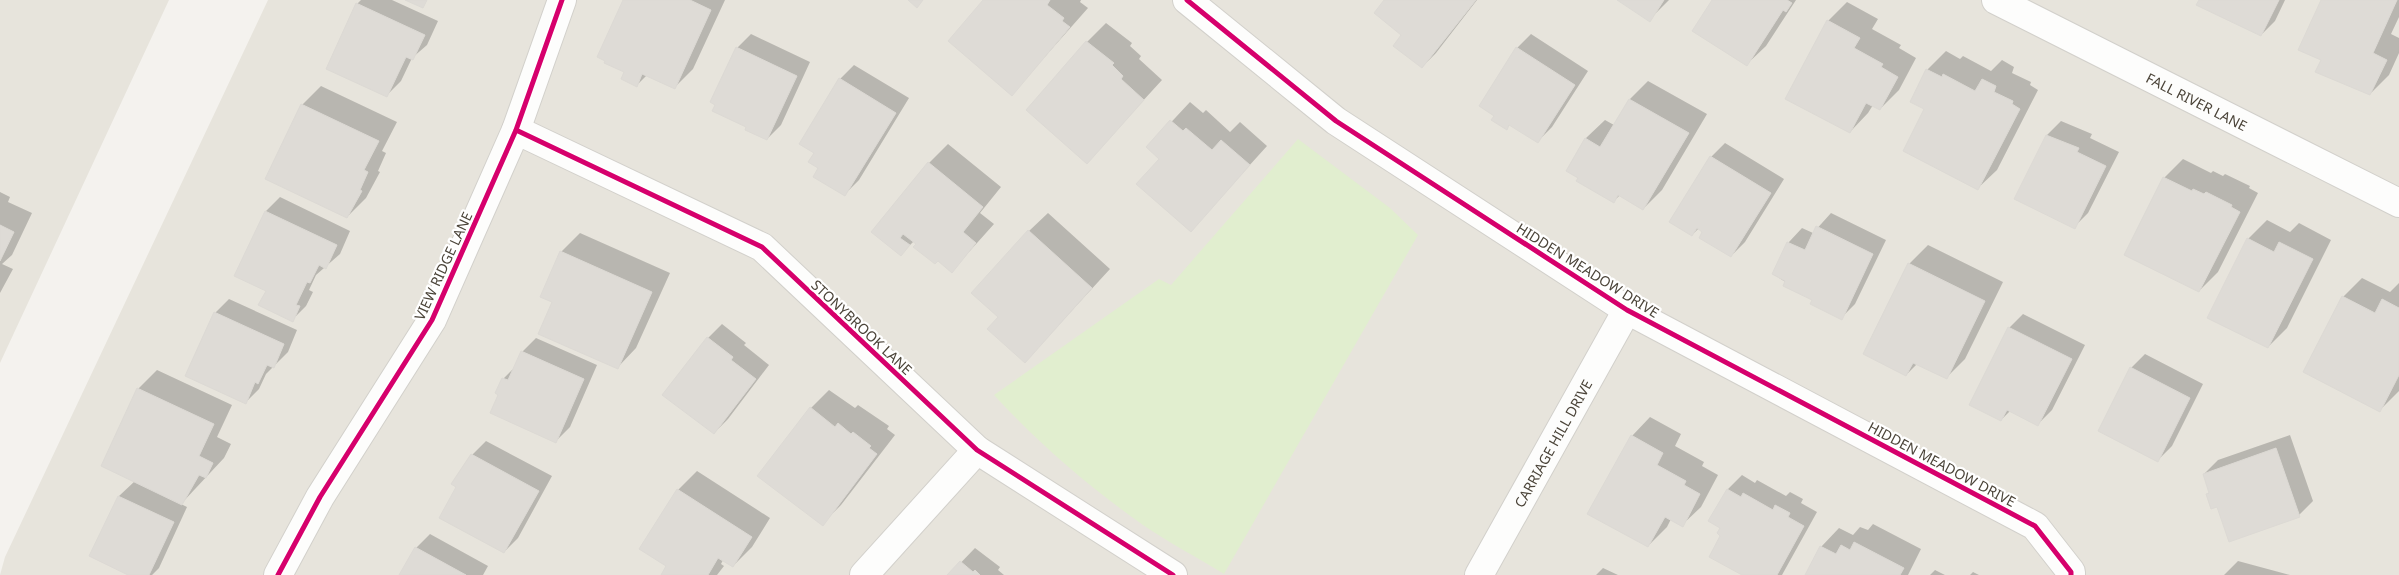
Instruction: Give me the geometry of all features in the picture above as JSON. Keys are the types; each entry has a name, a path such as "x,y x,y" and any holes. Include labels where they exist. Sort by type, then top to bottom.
{"street":[{"name":"VIEW RIDGE LANE","path":"278,575 320,497 432,320 516,130 562,0"},
{"name":"HIDDEN MEADOW DRIVE","path":"1187,0 1336,121 1627,310 2035,526 2071,573"},
{"name":"FALL RIVER LANE","path":"1996,0 2399,203"},
{"name":"STONYBROOK LANE","path":"516,130 762,247 976,450 1172,575"},
{"name":"CARRIAGE HILL DRIVE","path":"1479,575 1627,310"},
{"path":"864,575 976,450"}],"shaded area":[{"path":"0,0 169,0 0,363"},
{"path":"268,0 2399,0 2399,575 0,575 5,557"}],"green space":[{"path":"1298,139 1390,208 1418,235 1224,574 1153,532 1103,496 1047,448 994,395 1159,279 1171,285"}],"building":[{"path":"405,0 427,0 423,8"},
{"path":"623,0 690,0 711,10 675,89 642,74 637,87 621,79 624,72 604,63 605,61 597,57"},
{"path":"908,0 923,0 917,8"},
{"path":"983,0 1050,0 1047,5 1064,18 1062,21 1070,27 1012,96 948,41"},
{"path":"1384,0 1476,0 1422,68 1393,46 1401,35 1374,13"},
{"path":"1617,0 1664,0 1650,22"},
{"path":"1712,0 1787,0 1792,3 1786,12 1783,10 1747,66 1692,31"},
{"path":"2199,0 2279,0 2261,36 2196,5"},
{"path":"2321,0 2397,0 2373,53 2387,60 2370,95 2315,72 2321,60 2298,50"},
{"path":"356,3 425,35 413,60 406,57 387,97 326,69"},
{"path":"1827,20 1860,38 1854,48 1883,64 1881,67 1898,77 1880,110 1866,103 1850,133 1785,99"},
{"path":"1086,41 1114,63 1112,65 1123,76 1121,79 1144,100 1087,164 1026,110"},
{"path":"736,47 797,76 767,140 745,130 746,127 712,111 715,105 710,102"},
{"path":"1516,47 1575,85 1538,143 1509,125 1507,130 1491,120 1494,116 1479,106"},
{"path":"1926,69 1942,77 1943,74 1975,91 1982,79 1996,86 1994,92 2013,101 2012,104 2020,109 1978,190 1903,151 1924,109 1910,102"},
{"path":"839,78 896,113 845,196 813,177 818,168 808,162 814,153 799,144"},
{"path":"1629,99 1689,133 1643,210 1618,195 1614,203 1576,181 1578,178 1566,171 1585,138 1600,147"},
{"path":"301,104 379,141 364,170 368,172 360,190 362,191 347,218 265,179"},
{"path":"1170,120 1183,131 1186,128 1212,150 1221,140 1250,165 1191,232 1136,184 1159,159 1146,147"},
{"path":"2046,135 2079,148 2077,152 2106,166 2075,229 2014,199"},
{"path":"1710,156 1771,193 1731,257 1699,238 1702,232 1697,228 1692,236 1669,222"},
{"path":"928,162 983,207 963,232 976,243 952,273 938,261 935,264 913,247 916,244 903,234 900,238 910,245 901,256 871,232"},
{"path":"2163,177 2192,191 2193,189 2204,194 2206,192 2232,205 2231,207 2240,212 2199,292 2124,255"},
{"path":"265,211 337,245 326,269 319,265 310,283 307,282 296,305 300,306 293,322 258,305 266,291 234,276"},
{"path":"0,225 14,232 0,261"},
{"path":"1816,226 1873,254 1842,320 1810,304 1812,300 1783,286 1785,281 1772,274 1787,242 1805,250"},
{"path":"1028,230 1092,288 1025,363 987,329 998,317 971,293"},
{"path":"2247,238 2274,252 2279,242 2313,259 2268,348 2207,318"},
{"path":"560,251 652,292 618,369 538,334 552,302 540,297"},
{"path":"1908,263 1985,301 1947,379 1913,363 1906,376 1863,354"},
{"path":"2342,296 2375,313 2382,299 2399,308 2399,375 2380,412 2303,372"},
{"path":"214,312 284,344 274,368 267,365 258,384 255,382 246,404 185,376"},
{"path":"2008,327 2072,359 2038,426 2007,410 2001,421 1969,405"},
{"path":"707,337 733,357 731,360 756,379 714,434 662,395"},
{"path":"521,351 584,379 556,443 490,413 498,395 495,393 502,378 508,380"},
{"path":"2130,367 2190,398 2158,462 2098,431"},
{"path":"137,388 214,424 199,456 213,463 206,478 199,475 182,505 101,466"},
{"path":"810,407 835,427 838,423 851,434 853,432 871,446 869,448 877,454 823,526 757,476"},
{"path":"1631,435 1663,453 1657,465 1686,481 1684,485 1700,494 1683,527 1665,517 1648,547 1587,514"},
{"path":"2276,448 2300,517 2229,542 2217,507 2211,509 2206,494 2209,493 2203,474"},
{"path":"471,454 539,491 504,553 439,518 456,487 451,484"},
{"path":"677,489 752,537 733,567 718,558 708,575 661,575 666,566 639,549"},
{"path":"1727,489 1741,497 1743,493 1773,510 1775,505 1790,513 1788,517 1804,526 1777,575 1742,575 1709,557 1720,536 1717,533 1720,528 1708,521"},
{"path":"118,496 174,522 149,575 128,575 89,556"},
{"path":"1854,542 1904,568 1900,575 1805,575 1820,546 1836,554 1841,545 1850,550"},
{"path":"415,547 466,575 399,575"},
{"path":"960,561 973,572 975,570 980,575 947,575"}],"cycle path":[{"path":"278,575 320,497 432,320 516,130 562,0"},
{"path":"1187,0 1336,121 1627,310 2035,526 2071,572 2071,575"},
{"path":"516,130 762,247 977,450 1173,575"}]}
